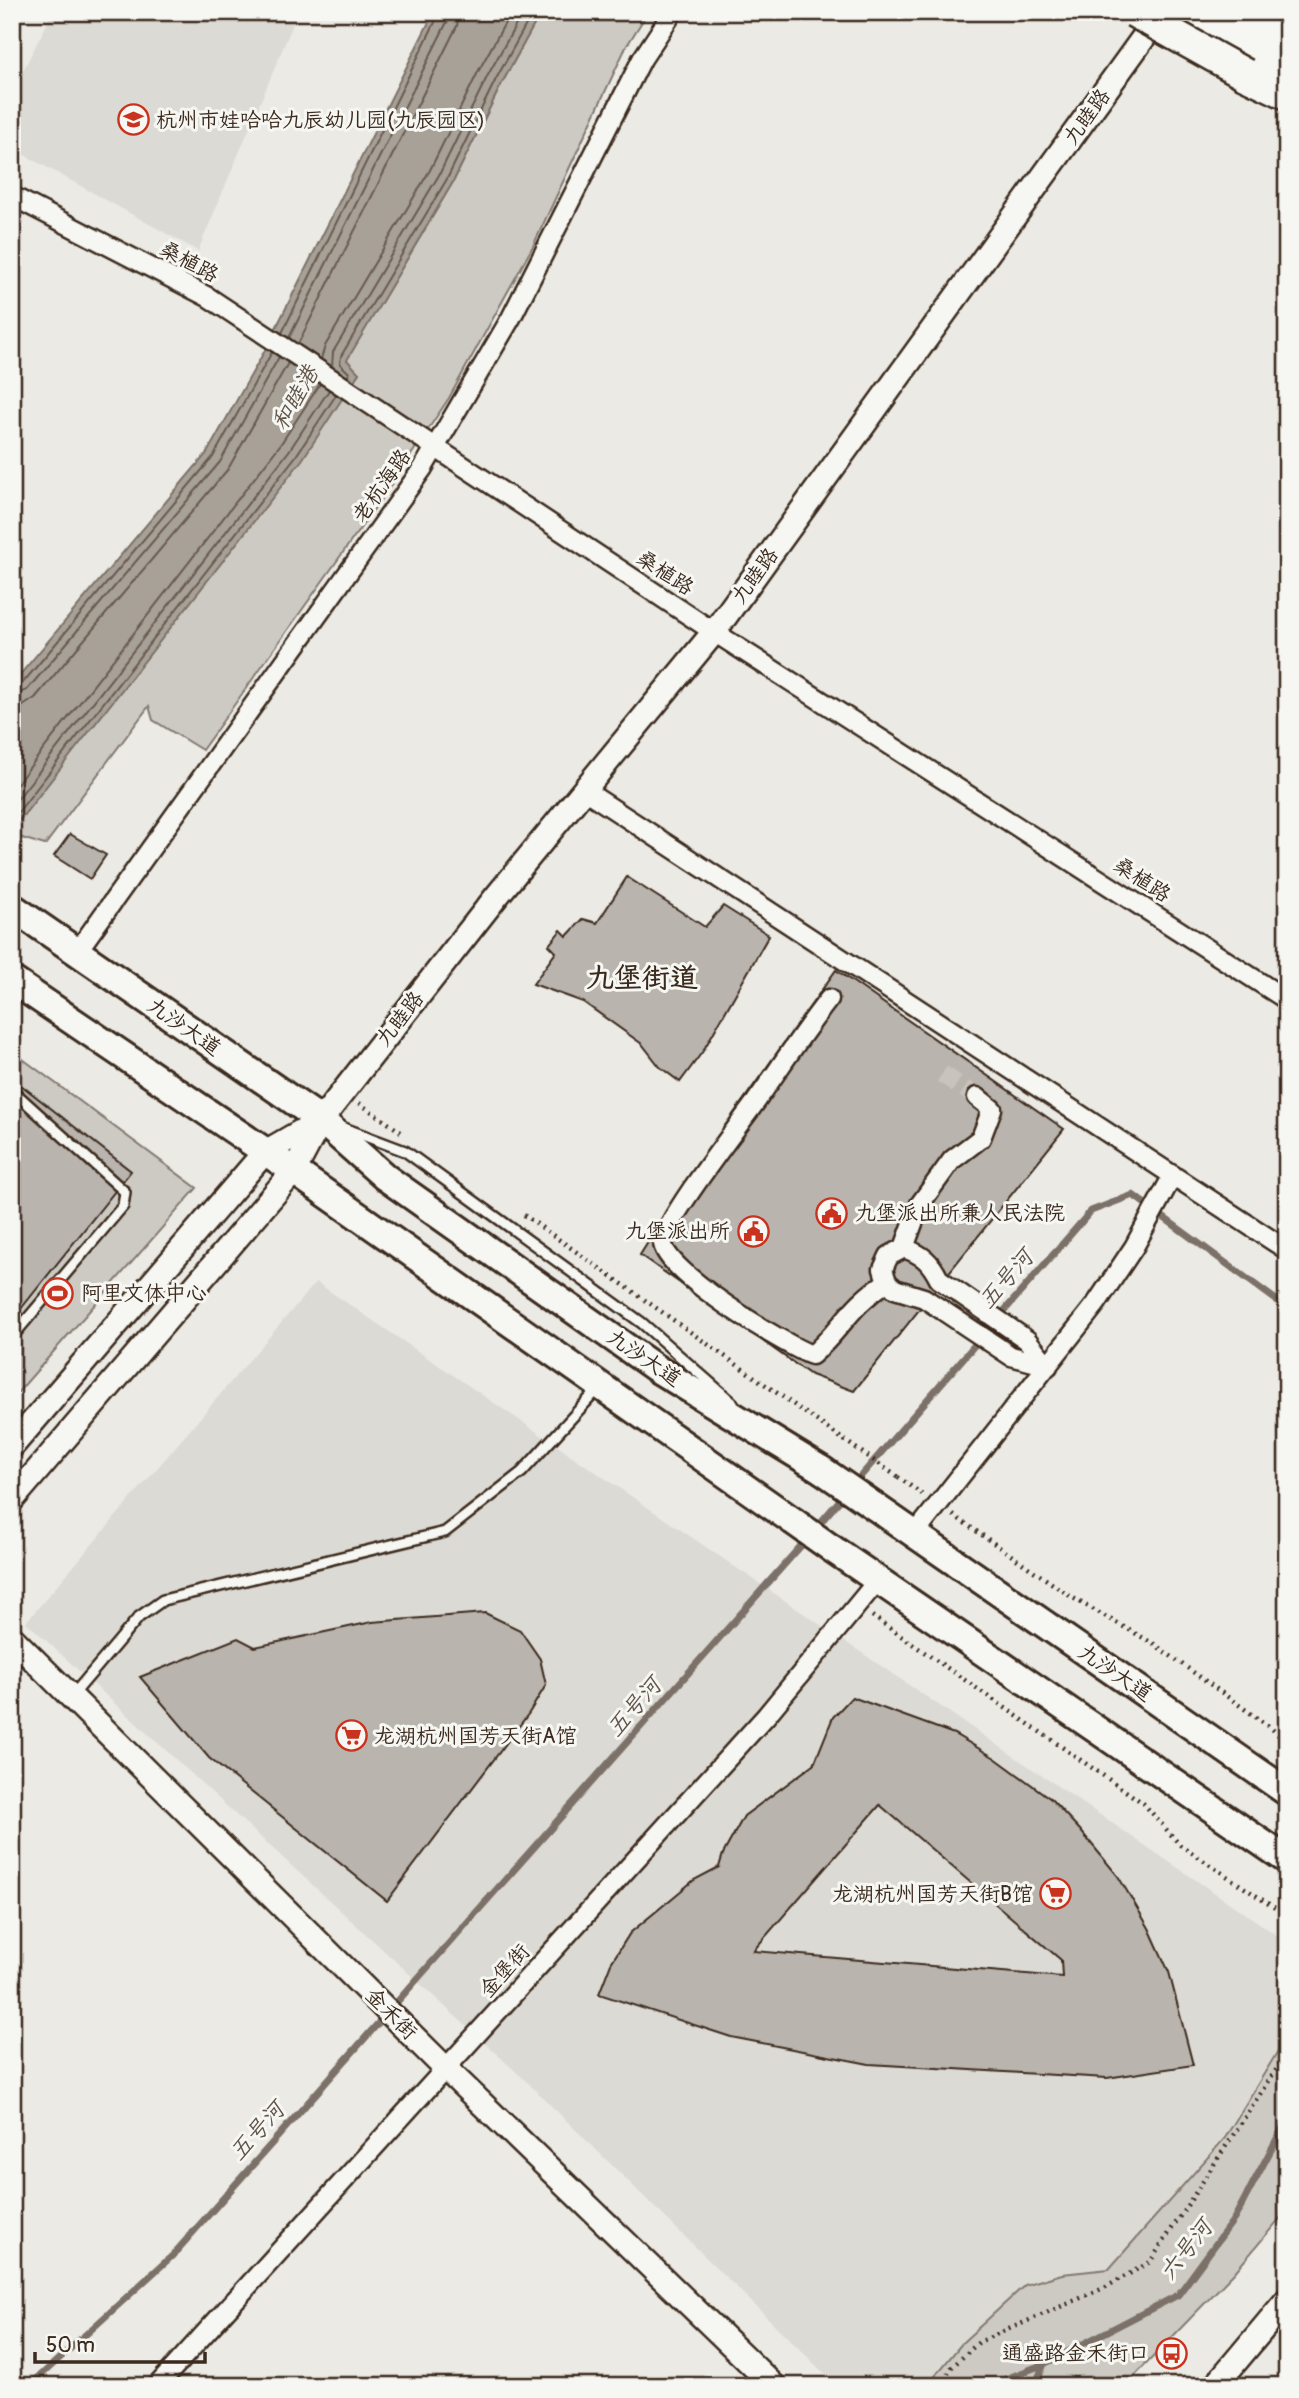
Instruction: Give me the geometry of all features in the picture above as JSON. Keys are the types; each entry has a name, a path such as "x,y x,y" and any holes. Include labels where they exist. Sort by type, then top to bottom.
{"main road":[{"path":"1134,12 1277,96"},
{"path":"1164,12 1287,71"},
{"path":"1223,12 1287,43"},
{"name":"九沙大道","path":"12,907 320,1120 385,1177 657,1369 822,1470 1287,1792"},
{"path":"12,980 293,1171 831,1548 1287,1860"}],"street":[{"name":"老杭海路","path":"76,953 256,705 435,449 511,317 642,59 673,12"},
{"name":"九睦路","path":"12,1500 293,1171 320,1120 714,632 1164,12"},
{"name":"桑植路","path":"12,196 208,298 714,632 1287,1000"},
{"path":"584,790 1287,1250"},
{"path":"829,999 694,1187 668,1228 662,1243 666,1256 720,1300 796,1350 812,1355 865,1296 887,1282"},
{"path":"977,1097 992,1109 981,1138 952,1160 920,1204 904,1248 889,1256 883,1269 887,1282 895,1289 924,1298 1011,1356 1048,1366"},
{"name":"九睦路","path":"12,1446 264,1153 320,1120"},
{"path":"914,1535 1048,1366 1134,1247 1173,1175"},
{"path":"904,1248 922,1254 939,1279 1027,1339 1048,1366"},
{"name":"金堡街","path":"157,2386 766,1716 878,1580"},
{"name":"金禾街","path":"12,1638 446,2069 774,2386"},
{"path":"1215,2386 1287,2300"}],"lane":[{"path":"1164,12 1277,96"},
{"path":"12,1090 125,1192 123,1206 12,1337"},
{"path":"72,1696 139,1617 163,1600 445,1532 522,1472 601,1387"}],"path":[{"path":"342,1092 411,1139"},
{"path":"515,1209 1073,1598 1154,1644 1272,1728 1287,1743"},
{"path":"857,1605 1143,1802 1180,1845 1287,1916"},
{"path":"941,2386 953,2367 979,2342 1107,2287 1150,2262 1287,2053"}],"shaded area":[{"name":"杭州市娃哈哈九辰幼儿园(九辰园区)","path":"53,12 298,12 198,251 12,148 12,92"},
{"path":"541,12 648,12 626,47 533,246 449,398 389,488 202,750 153,720 149,706 45,845 12,835 12,830 359,373 346,361 453,182"},
{"name":"阿里文体中心","path":"12,1051 197,1188 12,1399"},
{"path":"316,1282 1287,1942 1284,2041 1225,2138 1109,2269 1062,2274 1025,2285 963,2342 927,2386 837,2386 525,2080 26,1622"},
{"path":"1287,1962 1287,2210 1234,2273 1125,2386 927,2386 963,2342 1025,2285 1062,2274 1109,2269 1225,2138 1284,2041"}],"water":[{"name":"和睦港","path":"434,12 541,12 453,182 347,360 359,373 302,460 12,830 12,684 207,453 264,352"}],"building":[{"path":"70,834 106,855 90,879 54,856"},
{"path":"627,877 705,927 723,906 769,935 703,1051 680,1082 660,1067 642,1044 583,1002 533,984 556,952 549,945 561,930 567,936 583,919 597,923"},
{"name":"九堡派出所兼人民法院","path":"836,970 1064,1129 854,1391 811,1375 640,1255 693,1171"},
{"path":"21,1085 131,1171 12,1320 12,1097"},
{"name":"龙湖杭州国芳天街A馆","path":"485,1613 520,1630 540,1659 546,1685 529,1713 387,1901 209,1758 140,1677 238,1638 255,1647 372,1622"},
{"name":"龙湖杭州国芳天街B馆","path":"852,1697 954,1734 995,1758 1051,1799 1118,1876 1149,1928 1169,1972 1193,2065 1107,2078 869,2064 731,2037 599,1994 611,1963 630,1933 694,1880 719,1867 723,1854 744,1816 814,1764 833,1717","holes":["880,1805 1061,1960 1062,1977 753,1951"]}],"waterway":[{"name":"五号河","path":"853,1485 1091,1211 1133,1195 1287,1308"},
{"name":"五号河","path":"814,1530 845,1494"},
{"name":"五号河","path":"29,2386 172,2256 807,1539"},
{"name":"六号河","path":"988,2386 1044,2364 1178,2295 1234,2219 1287,2120"},
{"path":"1035,2386 1044,2364"}],"tunnel":[{"path":"942,1074 977,1097"}],"place":[{"name":"杭州市娃哈哈九辰幼儿园(九辰园区)","path":"133,120"},
{"name":"九堡派出所兼人民法院","path":"832,1213"},
{"name":"九堡派出所","path":"753,1231"},
{"name":"阿里文体中心","path":"58,1293"},
{"name":"龙湖杭州国芳天街A馆","path":"351,1736"},
{"name":"龙湖杭州国芳天街B馆","path":"1056,1894"},
{"name":"通盛路金禾街口","path":"1172,2353"}],"district":[{"name":"九堡街道","path":"642,978"}]}
